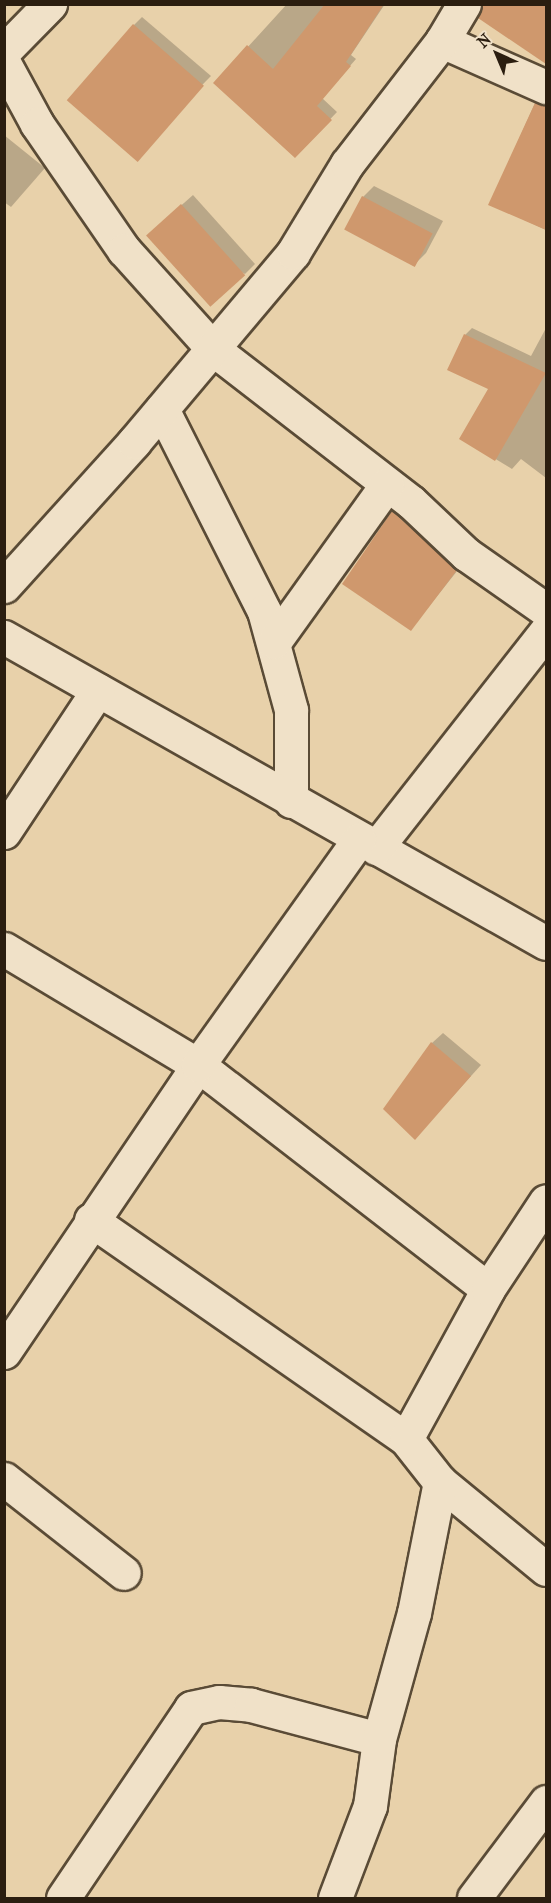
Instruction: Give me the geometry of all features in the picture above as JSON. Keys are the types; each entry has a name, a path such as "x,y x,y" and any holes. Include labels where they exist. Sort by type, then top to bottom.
{"street":[{"path":"4,51 50,4"},
{"path":"4,586 162,409 294,253 347,164 442,41 464,4"},
{"path":"442,41 546,87"},
{"path":"4,63 38,124 124,250 213,349 387,484 466,554 546,610"},
{"path":"162,409 264,611 291,710 291,801"},
{"path":"274,642 387,484"},
{"path":"4,1352 91,1220 198,1065 368,843 546,631"},
{"path":"4,637 546,943"},
{"path":"4,832 98,690"},
{"path":"4,949 198,1065 488,1288"},
{"path":"406,1439 488,1288 546,1201"},
{"path":"91,1220 406,1439 440,1482 546,1569"},
{"path":"4,1479 124,1573"},
{"path":"335,1899 370,1806 379,1739 414,1612 440,1482"},
{"path":"63,1899 191,1708 219,1702 251,1705 379,1739"},
{"path":"474,1899 546,1802"}],"building":[{"path":"325,4 384,4 346,62 351,66 317,106 332,120 295,158 213,83 247,45 273,69"},
{"path":"483,4 546,4 546,64 478,18"},
{"path":"133,24 204,86 138,162 67,100"},
{"path":"535,103 546,105 546,230 488,205"},
{"path":"362,196 433,234 415,267 344,230"},
{"path":"181,204 245,275 210,307 146,235"},
{"path":"464,334 546,373 495,461 459,439 488,389 447,370"},
{"path":"392,511 457,570 411,631 342,584"},
{"path":"431,1042 471,1076 415,1140 383,1109"}]}
